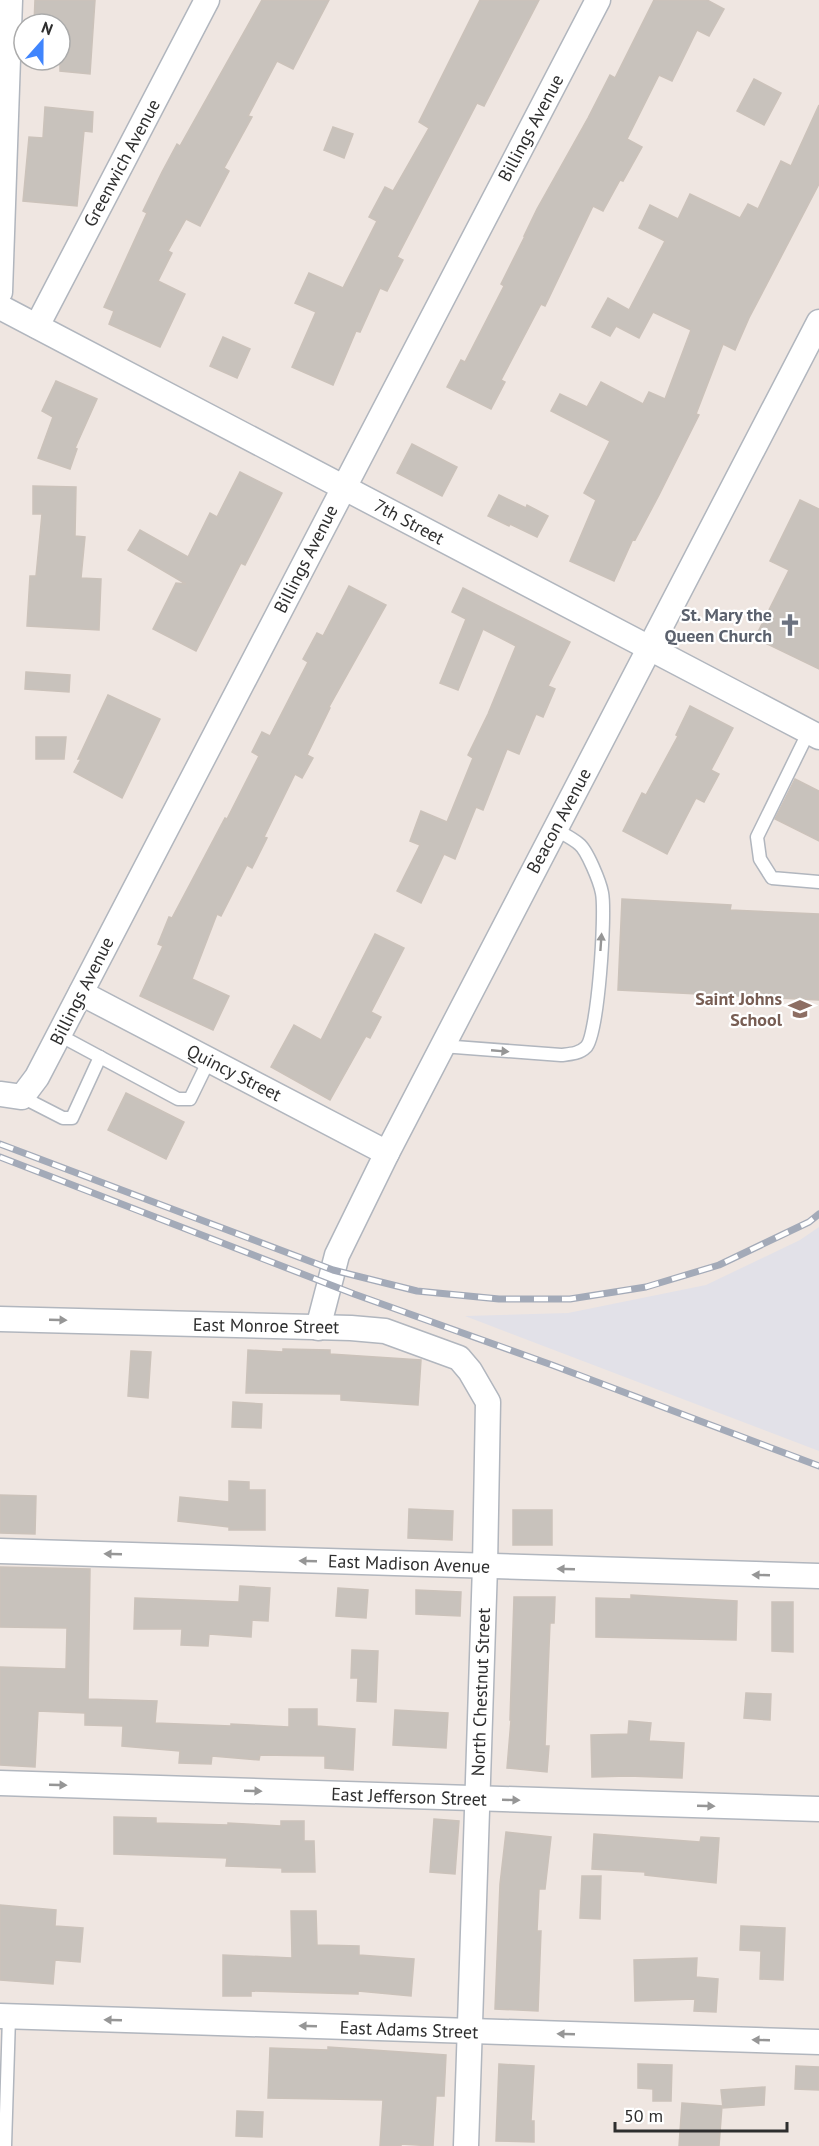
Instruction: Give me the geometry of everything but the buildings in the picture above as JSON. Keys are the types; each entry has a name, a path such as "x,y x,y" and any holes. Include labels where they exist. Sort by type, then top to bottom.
{"street":[{"path":"0,292 10,0"},
{"name":"Greenwich Avenue","path":"37,326 207,0"},
{"name":"Billings Avenue","path":"11,1096 37,1077 598,0"},
{"name":"7th Street","path":"0,307 814,734"},
{"name":"Beacon Avenue","path":"318,1328 337,1255 387,1153 819,322"},
{"name":"Quincy Street","path":"81,993 387,1153"},
{"name":"East Monroe Street","path":"0,1319 351,1328 385,1331 459,1358 470,1371 488,1402 488,1418"},
{"name":"North Chestnut Street","path":"466,2146 488,1418"},
{"name":"East Madison Avenue","path":"0,1551 819,1576"},
{"name":"East Jefferson Street","path":"0,1783 819,1809"},
{"name":"East Adams Street","path":"5,2016 819,2042"}],"lane":[{"path":"814,734 757,837 760,859 772,878 819,882"},
{"path":"442,1046 561,1055 575,1054 588,1046 593,1029 598,990 603,924 602,893 580,844 555,830"},
{"path":"59,1035 178,1099 190,1099 209,1060"},
{"path":"11,1096 63,1118 72,1118 100,1057"},
{"path":"5,2016 5,2146"}],"shaded area":[{"path":"819,1227 819,1451 465,1316 568,1313 706,1285 800,1240"}],"railway":[{"path":"0,1144 333,1270 417,1291 499,1299 570,1299 646,1287 719,1265 809,1222 819,1214"},
{"path":"0,1157 354,1294 552,1365 819,1466"}],"place":[{"name":"St. Mary the Queen Church","path":"790,625"},
{"name":"Saint Johns School","path":"800,1009"}]}
